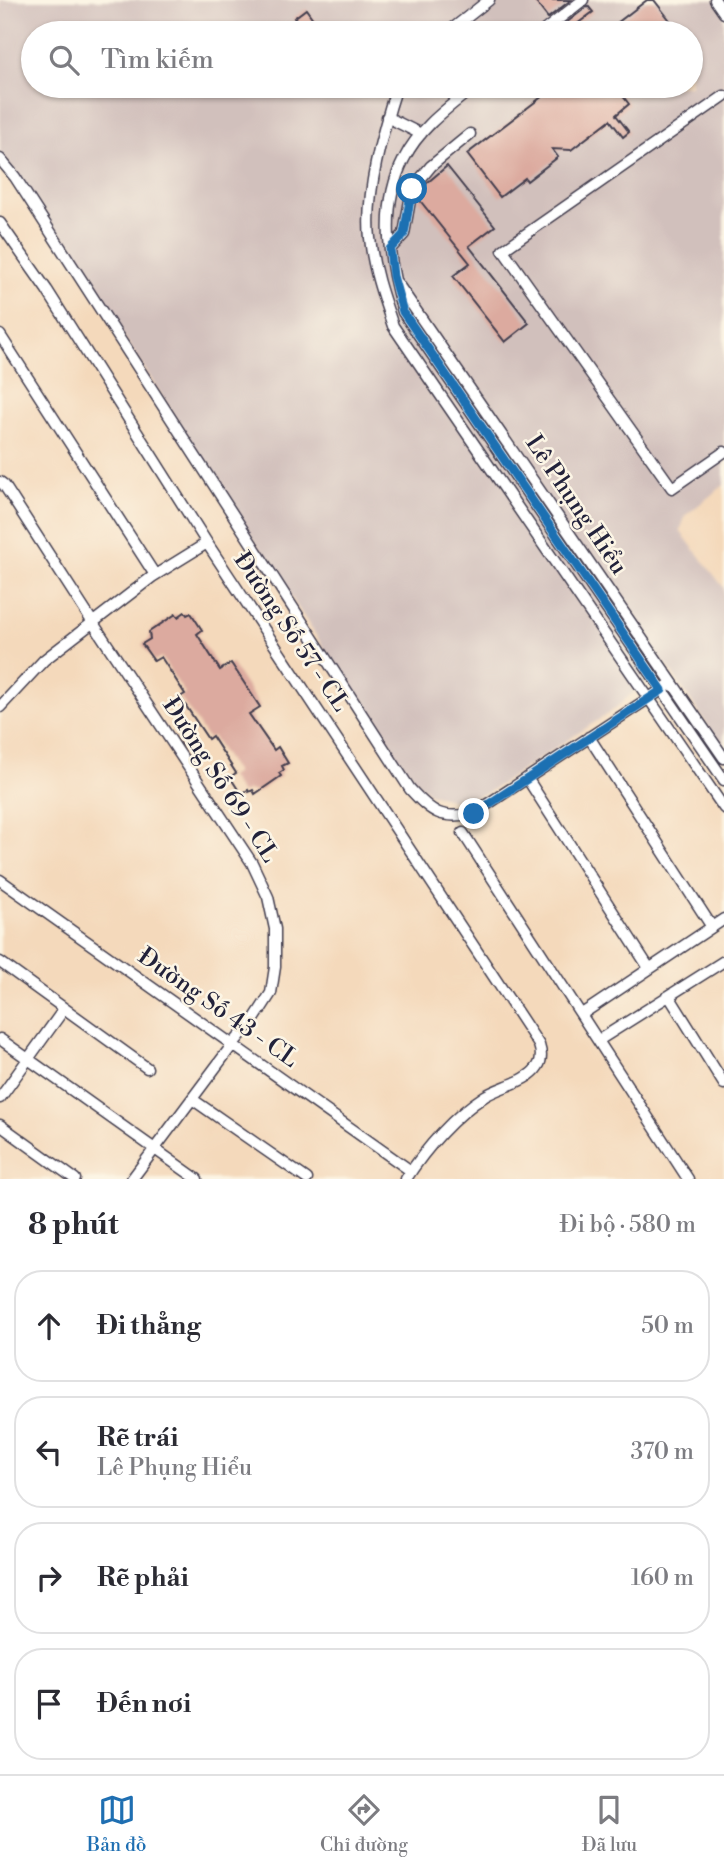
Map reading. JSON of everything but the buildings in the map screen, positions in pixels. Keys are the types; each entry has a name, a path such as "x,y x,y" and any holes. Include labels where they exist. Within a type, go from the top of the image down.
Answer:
{"street":[{"path":"462,21 489,0"},
{"path":"556,21 583,0"},
{"path":"715,0 724,13"},
{"path":"724,96 503,250 672,488 724,452"},
{"name":"Lê Phụng Hiểu","path":"393,98 372,195 370,222 377,282 393,326 654,694 724,798"},
{"name":"Lê Phụng Hiểu","path":"460,98 421,134 403,160 392,195 388,234 393,276 403,312 592,576 672,682 724,758"},
{"path":"387,117 421,134"},
{"path":"390,249 404,234 412,189 430,166 470,134"},
{"path":"0,159 22,188 410,789 425,806 439,815 458,817 474,814 672,682"},
{"name":"Đường Số 57 - CL","path":"0,223 47,290 207,543 539,1045 539,1065 527,1075 486,1095 451,1123 408,1175"},
{"path":"0,335 155,575"},
{"name":"Đường Số 69 - CL","path":"1,482 253,863 268,897 275,929 275,967 271,993 255,1018 132,1179"},
{"path":"0,707 44,660 155,575 207,543"},
{"path":"575,586 592,576"},
{"name":"Lê Phụng Hiểu","path":"592,576 654,694 724,808"},
{"name":"Lê Phụng Hiểu","path":"654,694 724,780"},
{"path":"589,737 712,927"},
{"path":"527,778 649,968"},
{"path":"463,833 688,1179"},
{"name":"Đường Số 43 - CL","path":"0,880 233,1044 408,1175"},
{"path":"582,1014 724,919"},
{"path":"599,1040 724,961"},
{"path":"0,962 147,1068"},
{"path":"669,996 724,1084"},
{"path":"0,1098 64,1009"},
{"path":"0,1040 197,1179"},
{"path":"192,1100 307,1179"},
{"path":"0,1125 75,1179"}],"shaded area":[{"path":"0,0 724,0 724,485 686,515 680,531 724,588 724,749 666,664 612,711 487,793 457,801 429,793 410,777 311,628 35,198 0,157"}],"route":[{"path":"412,189 404,234 390,249 393,276 403,312 588,578 662,690 474,814"}]}
